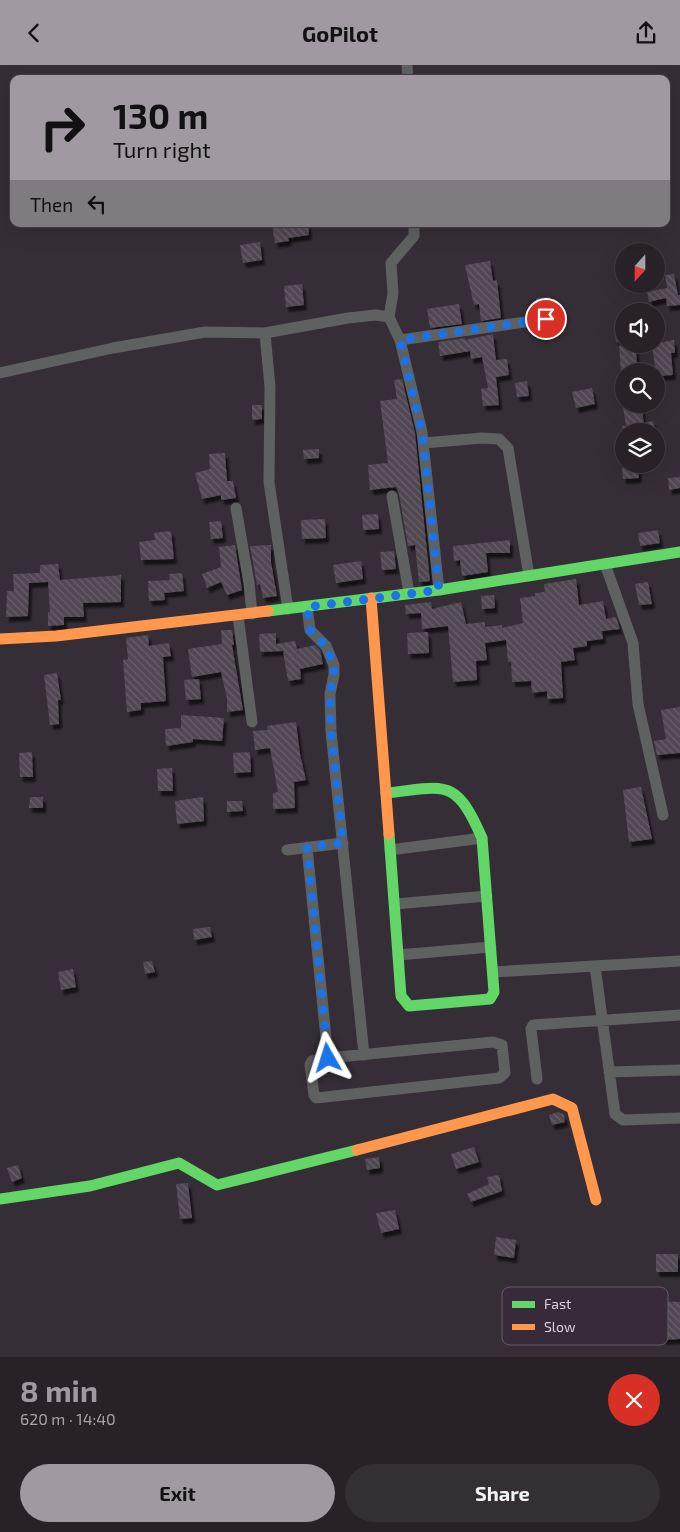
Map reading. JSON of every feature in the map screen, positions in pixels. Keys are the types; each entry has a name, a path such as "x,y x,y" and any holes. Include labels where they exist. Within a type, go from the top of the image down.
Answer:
{"street":[{"path":"414,227 414,236 391,263 393,293 389,317 400,340 424,443 439,590"},
{"path":"0,373 113,348 205,333 265,333 348,318 376,315 389,317"},
{"path":"400,340 546,319"},
{"path":"265,333 270,387 269,482 288,609"},
{"path":"424,443 482,438 500,439 508,448 529,576"},
{"path":"392,496 410,593"},
{"path":"236,508 249,583 252,614"},
{"path":"0,639 56,636 371,599 605,565 680,552"},
{"path":"605,565 633,643 638,704 663,815"},
{"path":"371,599 401,996 409,1006 486,1001 490,999 494,992 491,947 482,838 473,816 456,794 445,788 386,793"},
{"path":"307,607 310,630 326,646 334,665 330,694 331,721 364,1055"},
{"path":"238,616 252,722"},
{"path":"390,850 482,838"},
{"path":"287,850 343,843"},
{"path":"307,847 328,1058"},
{"path":"395,905 487,895"},
{"path":"398,955 491,947"},
{"path":"492,971 680,961"},
{"path":"595,966 615,1114 618,1118 680,1118"},
{"path":"538,1079 531,1029 533,1025 680,1015"},
{"path":"498,1042 502,1045 505,1073 499,1078 316,1098 310,1065 312,1061 364,1055 498,1042"},
{"path":"609,1072 680,1070"},
{"path":"0,1199 90,1187 179,1163 216,1185 430,1132 553,1099 572,1108 596,1200"}],"building":[{"path":"272,227 308,227 309,235 288,238 289,241 275,243"},
{"path":"260,242 262,260 243,263 240,245"},
{"path":"490,261 493,281 497,280 501,318 481,321 479,304 474,305 465,265"},
{"path":"674,274 678,295 680,295 680,305 667,306 666,298 649,302 647,293 665,293 665,288 667,288 665,275"},
{"path":"302,284 304,305 286,307 284,286"},
{"path":"550,297 552,311 537,312 536,298"},
{"path":"459,304 462,324 430,328 427,309"},
{"path":"493,334 496,360 507,359 509,375 496,377 499,405 483,406 481,389 488,388 482,357 471,359 470,351 440,356 438,342 465,338 465,340"},
{"path":"674,340 675,353 671,353 673,375 665,375 665,363 654,363 653,353 665,353 665,342"},
{"path":"620,353 636,353 637,363 620,363"},
{"path":"402,379 415,433 430,581 419,582 415,545 408,546 399,494 396,487 370,490 368,465 388,463 380,401 397,399 394,380"},
{"path":"527,381 529,396 517,397 515,383"},
{"path":"592,388 595,404 576,408 572,392"},
{"path":"252,405 262,405 262,419 252,420"},
{"path":"624,413 642,413 644,423 626,423"},
{"path":"319,449 319,458 304,459 303,450"},
{"path":"225,453 227,481 233,481 236,498 221,500 221,495 202,499 195,473 210,469 209,454"},
{"path":"622,473 639,473 639,478 623,479"},
{"path":"680,477 680,488 669,490 668,478"},
{"path":"378,514 379,529 363,530 362,515"},
{"path":"325,519 326,538 302,539 301,520"},
{"path":"221,521 223,538 211,539 209,522"},
{"path":"658,530 660,543 640,546 638,533"},
{"path":"171,531 174,559 141,560 139,542 155,540 154,533"},
{"path":"510,540 510,553 486,553 488,572 462,576 460,560 454,561 453,546"},
{"path":"235,545 242,590 227,595 221,582 207,588 202,574 221,567 219,547"},
{"path":"271,545 271,562 277,596 263,598 260,584 257,585 250,546"},
{"path":"394,551 396,569 382,570 380,552"},
{"path":"361,561 363,579 336,583 333,565"},
{"path":"58,564 60,580 121,575 121,602 83,603 84,617 64,617 64,625 48,626 48,612 50,612 48,582 29,583 28,616 6,617 7,591 14,591 13,574 40,573 40,565"},
{"path":"182,573 184,591 164,593 165,600 149,601 148,581 170,580 169,574"},
{"path":"576,579 579,605 603,601 606,619 616,617 620,629 602,631 603,639 587,641 587,646 573,648 575,660 561,662 563,698 547,699 547,691 532,693 531,681 512,682 511,662 508,662 506,640 485,643 487,660 476,661 477,680 453,682 448,626 422,629 421,613 406,614 405,605 431,602 432,609 461,602 466,624 485,622 485,627 502,625 502,628 523,623 520,598 535,596 535,593 545,592 544,584"},
{"path":"648,582 652,604 639,605 635,584"},
{"path":"494,595 495,608 482,609 481,596"},
{"path":"221,630 232,630 234,645 232,645 243,710 227,712 227,699 221,672 192,677 188,649 222,644"},
{"path":"428,632 429,653 408,654 407,633"},
{"path":"276,633 276,644 295,641 297,649 315,645 320,650 323,664 300,669 301,679 288,681 283,651 260,652 259,634"},
{"path":"148,635 149,646 169,643 171,656 163,657 166,701 141,703 141,710 127,712 123,660 128,659 126,638"},
{"path":"57,673 61,700 58,700 59,724 50,725 44,675"},
{"path":"199,679 201,699 186,700 184,680"},
{"path":"680,707 680,753 657,755 654,741 666,739 661,710"},
{"path":"181,715 224,718 222,741 193,739 193,742 166,746 165,729 181,728"},
{"path":"296,722 306,780 294,782 295,808 273,809 273,793 278,792 270,748 255,750 253,731 268,730 267,726"},
{"path":"32,752 33,777 20,777 19,753"},
{"path":"250,752 251,772 234,773 233,753"},
{"path":"172,768 173,791 158,791 157,769"},
{"path":"641,787 652,839 629,842 623,790"},
{"path":"30,797 43,797 43,808 29,808"},
{"path":"203,797 204,821 177,824 175,801"},
{"path":"227,801 242,801 243,811 227,812"},
{"path":"210,927 212,937 194,940 193,929"},
{"path":"152,961 155,972 145,974 143,962"},
{"path":"73,969 76,987 61,990 58,972"},
{"path":"558,1112 564,1115 565,1122 552,1125 549,1115"},
{"path":"474,1147 479,1162 456,1169 451,1154"},
{"path":"379,1157 380,1168 367,1170 365,1159"},
{"path":"18,1165 22,1178 12,1182 7,1168"},
{"path":"499,1175 502,1191 471,1202 467,1194 489,1184 487,1177"},
{"path":"188,1183 192,1218 180,1219 176,1184"},
{"path":"395,1210 399,1229 381,1233 376,1213"},
{"path":"496,1237 516,1240 514,1258 494,1255"},
{"path":"656,1254 678,1254 678,1272 656,1272"},
{"path":"668,1302 680,1302 680,1339 668,1340"}],"traffic: fast":[{"path":"268,611 439,590 680,552"},
{"path":"386,793 435,788 446,790 455,795 464,804 473,818 482,838 494,992 490,999 409,1006 401,996 389,834"},
{"path":"0,1199 90,1186 179,1163 217,1185 357,1150"}],"traffic: slow":[{"path":"371,598 389,834"},
{"path":"0,639 56,636 268,611"},
{"path":"357,1150 553,1099 572,1108 596,1200"}],"route":[{"path":"328,1058 307,847 343,843 331,731 330,688 334,675 334,665 326,646 310,630 307,607 439,590 422,432 400,340 546,319"}]}
